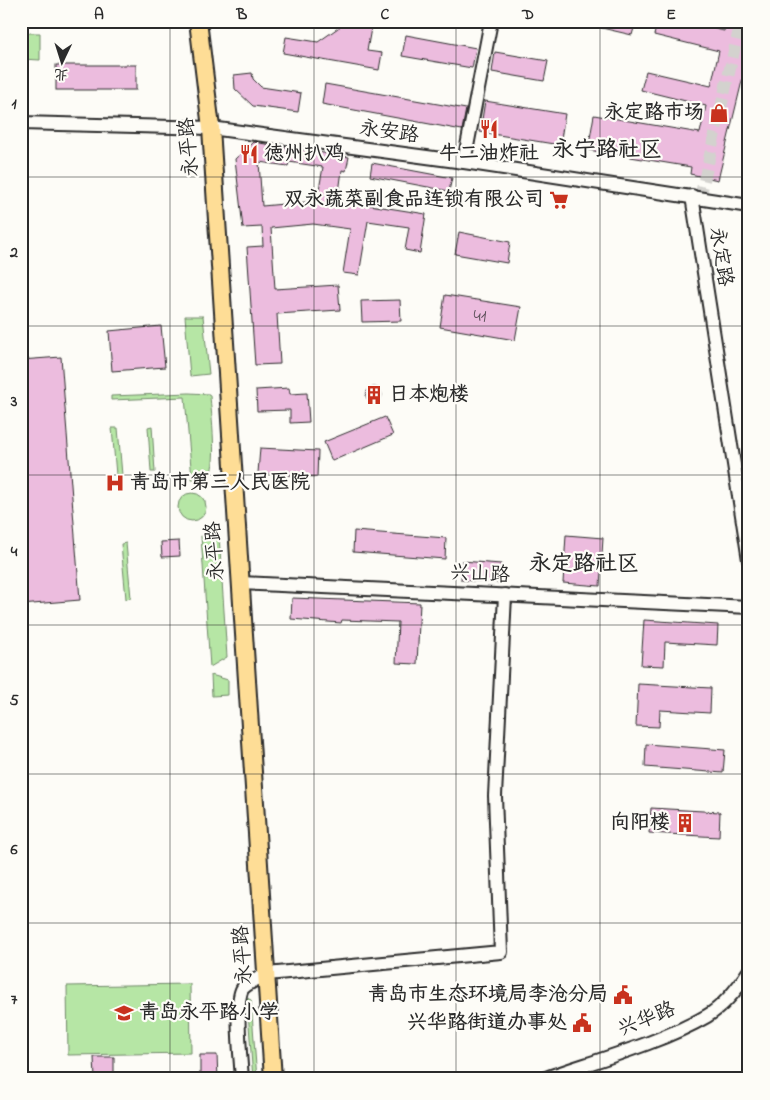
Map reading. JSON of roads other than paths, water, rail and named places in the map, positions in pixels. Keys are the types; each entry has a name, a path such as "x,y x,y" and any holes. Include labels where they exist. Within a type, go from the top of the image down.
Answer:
{"main road":[{"name":"永平路","path":"198,21 211,128 274,1079"}],"street":[{"path":"464,162 491,21"},
{"name":"永安路","path":"21,123 211,128 464,162 749,206"},
{"name":"永定路","path":"692,196 749,560"},
{"name":"兴山路","path":"240,583 749,607"},
{"path":"242,1079 239,1025 240,993 245,986 267,974 501,952 495,796 505,595"},
{"name":"兴华路","path":"543,1079 655,1039 707,1016 723,1003 749,972"}],"tunnel":[{"path":"700,198 741,21"}],"place":[{"name":"永定路市场","path":"719,113"},
{"name":"牛二油炸社","path":"489,129"},
{"name":"徳州扒鸡","path":"249,154"},
{"name":"双永蔬菜副食品连锁有限公司","path":"559,200"},
{"name":"日本炮楼","path":"374,395"},
{"name":"青岛市第三人民医院","path":"115,483"},
{"name":"向阳楼","path":"685,823"},
{"name":"青岛市生态环境局李沧分局","path":"623,995"},
{"name":"青岛永平路小学","path":"124,1013"},
{"name":"兴华路街道办事处","path":"582,1023"}],"district":[{"name":"永宁路社区","path":"607,151"},
{"name":"永定路社区","path":"584,565"}]}
